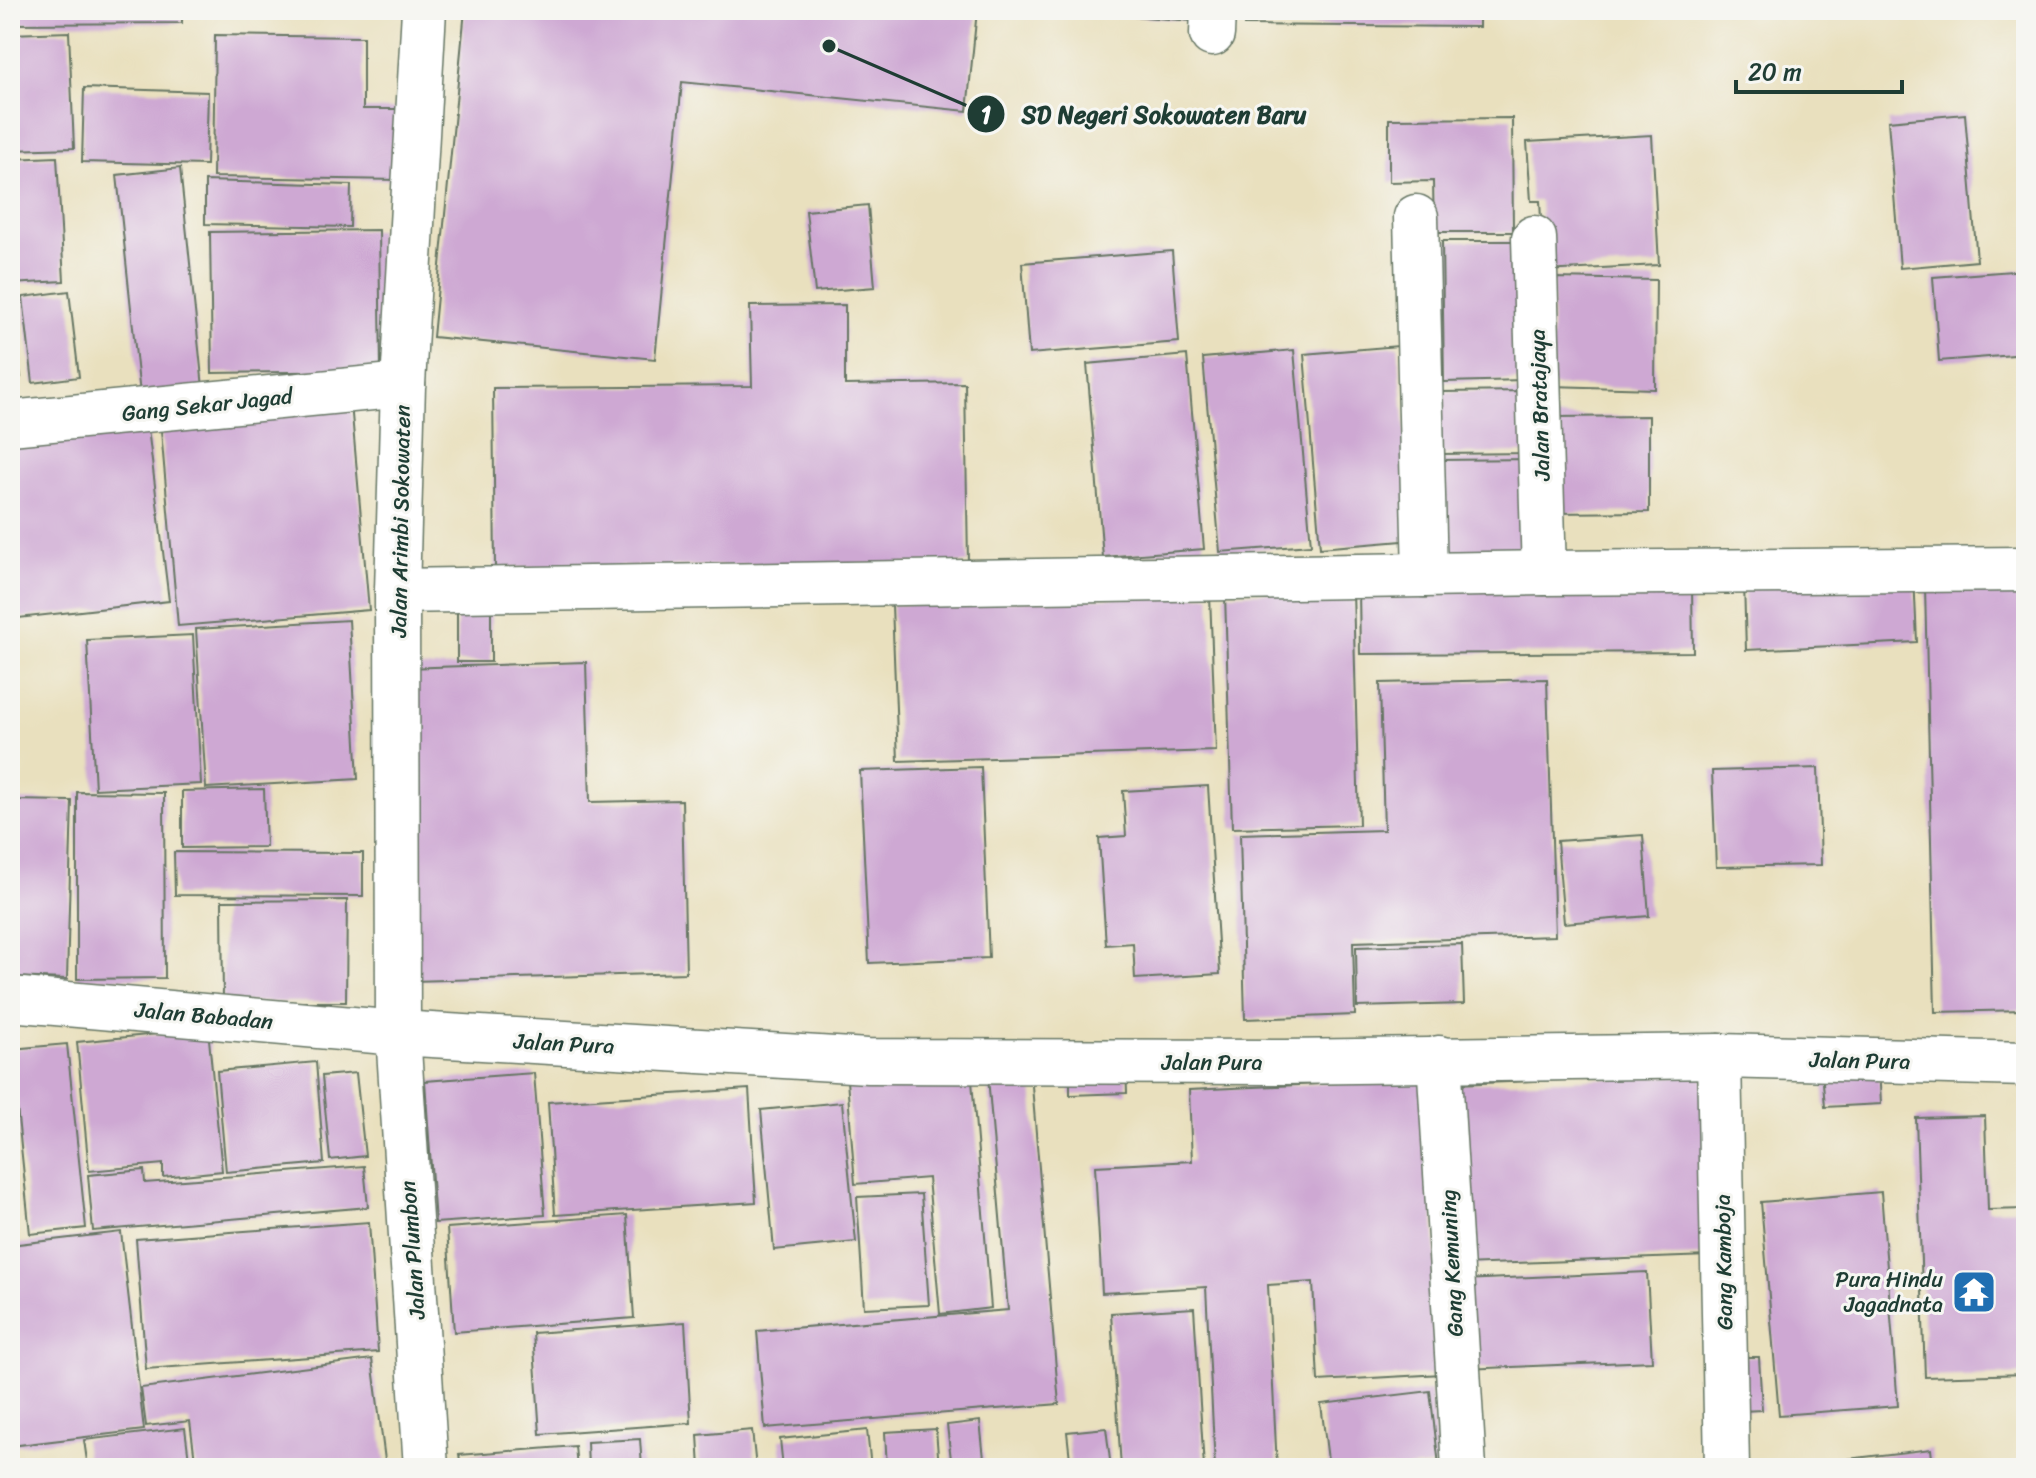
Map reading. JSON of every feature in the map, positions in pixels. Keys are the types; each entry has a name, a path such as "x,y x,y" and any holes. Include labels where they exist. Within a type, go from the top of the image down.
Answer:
{"street":[{"name":"Jalan Arimbi Sokowaten","path":"398,1033 397,591 403,385 424,10"},
{"path":"1416,217 1425,575"},
{"name":"Jalan Bratajaya","path":"1534,238 1544,573"},
{"name":"Gang Sekar Jagad","path":"10,423 403,385"},
{"path":"397,591 1544,573 2026,569"},
{"name":"Jalan Babadan","path":"10,999 398,1033"},
{"name":"Jalan Pura","path":"398,1033 868,1061 1285,1062 1719,1056 2026,1064"},
{"name":"Jalan Plumbon","path":"398,1033 426,1468"},
{"name":"Gang Kamboja","path":"1719,1056 1727,1468"},
{"name":"Gang Kemuning","path":"1439,1058 1464,1468"},
{"path":"1719,1468 1727,1468"}],"building":[{"path":"10,10 182,10 182,23 10,24"},
{"path":"465,10 977,10 967,111 682,82 655,359 433,337"},
{"path":"1086,10 1204,10 1203,22"},
{"path":"1244,10 1479,10 1479,27 1244,25"},
{"path":"69,32 74,148 10,150 10,34"},
{"path":"215,35 363,37 363,109 402,109 401,180 213,177"},
{"path":"84,88 208,92 206,165 82,162"},
{"path":"1965,114 1977,261 1900,268 1888,121"},
{"path":"1512,118 1513,232 1434,232 1433,181 1389,182 1389,119"},
{"path":"1652,135 1659,265 1544,271 1540,201 1531,201 1527,142"},
{"path":"57,157 64,281 10,284 10,159"},
{"path":"180,168 204,397 141,404 117,175"},
{"path":"205,181 351,185 350,227 205,224"},
{"path":"868,205 875,287 815,292 806,211"},
{"path":"379,230 381,371 212,373 210,232"},
{"path":"1442,241 1522,241 1524,380 1444,382"},
{"path":"1172,251 1179,342 1029,354 1022,263"},
{"path":"2026,270 2026,354 1939,361 1933,277"},
{"path":"1553,278 1656,280 1655,389 1551,386"},
{"path":"69,291 79,377 33,383 23,297"},
{"path":"845,305 845,385 965,383 968,563 495,568 493,388 752,386 750,306"},
{"path":"10,307 21,377 10,378"},
{"path":"1398,346 1414,540 1320,548 1304,354"},
{"path":"1294,350 1311,545 1220,552 1203,358"},
{"path":"1187,355 1204,549 1103,557 1087,364"},
{"path":"1530,391 1530,453 1440,454 1439,392"},
{"path":"351,403 369,610 178,626 160,419"},
{"path":"1649,416 1649,512 1554,513 1554,417"},
{"path":"147,420 169,601 10,619 10,435"},
{"path":"1535,459 1537,552 1438,553 1437,460"},
{"path":"1914,575 1917,642 1746,650 1744,583"},
{"path":"2026,585 2026,1010 1935,1012 1925,587"},
{"path":"1692,587 1693,652 1360,654 1359,589"},
{"path":"1353,590 1359,825 1232,828 1225,594"},
{"path":"1210,595 1216,751 898,761 892,605"},
{"path":"491,599 491,662 457,662 457,600"},
{"path":"349,620 358,779 206,788 196,629"},
{"path":"193,635 201,784 95,789 87,640"},
{"path":"586,662 590,802 682,800 686,973 412,981 404,668"},
{"path":"1547,679 1555,936 1353,942 1355,1015 1245,1019 1240,834 1384,830 1380,683"},
{"path":"981,767 989,958 869,963 860,771"},
{"path":"1818,768 1821,865 1716,867 1712,771"},
{"path":"1208,786 1220,974 1135,979 1133,943 1106,945 1099,838 1126,836 1123,791"},
{"path":"264,789 266,847 182,848 182,791"},
{"path":"77,792 164,793 165,978 77,979"},
{"path":"10,800 72,801 67,979 10,977"},
{"path":"1643,835 1649,916 1564,923 1557,841"},
{"path":"174,852 363,853 363,896 175,895"},
{"path":"347,900 346,1002 223,1002 222,901"},
{"path":"1462,944 1464,1004 1357,1007 1356,947"},
{"path":"208,1029 222,1171 163,1177 163,1164 89,1171 77,1042"},
{"path":"67,1044 86,1228 30,1234 11,1049"},
{"path":"316,1062 324,1163 226,1172 217,1071"},
{"path":"1126,1065 1127,1093 1070,1095 1070,1066"},
{"path":"1879,1068 1881,1104 1825,1107 1822,1071"},
{"path":"971,1069 991,1308 940,1314 928,1178 855,1184 847,1080"},
{"path":"356,1073 365,1156 330,1160 322,1076"},
{"path":"534,1073 545,1215 435,1223 425,1081"},
{"path":"1031,1074 1059,1404 765,1428 757,1331 1008,1310 988,1077"},
{"path":"1703,1075 1709,1256 1462,1265 1456,1084"},
{"path":"1427,1079 1442,1374 1318,1381 1313,1282 1268,1285 1277,1468 1215,1468 1206,1287 1102,1293 1095,1166 1192,1161 1189,1090"},
{"path":"749,1089 756,1202 555,1215 548,1102"},
{"path":"842,1102 856,1242 774,1250 761,1110"},
{"name":"Pura Hindu Jagadnata","path":"1985,1116 1988,1210 2026,1209 2026,1374 1925,1377 1916,1118"},
{"path":"364,1166 368,1207 93,1231 88,1175 144,1170 145,1183"},
{"path":"12,1190 16,1232 10,1232"},
{"path":"1881,1192 1898,1406 1779,1415 1761,1202"},
{"path":"921,1194 929,1305 864,1308 857,1197"},
{"path":"627,1215 634,1318 454,1332 447,1228"},
{"path":"369,1222 378,1352 146,1369 136,1239"},
{"path":"121,1232 144,1430 10,1446 10,1245"},
{"path":"1647,1272 1652,1361 1465,1369 1462,1280"},
{"path":"1194,1308 1204,1468 1121,1468 1111,1313"},
{"path":"685,1322 691,1423 540,1434 533,1333"},
{"path":"1739,1357 1759,1357 1762,1410 1741,1411"},
{"path":"372,1359 386,1468 196,1468 190,1421 146,1426 141,1388"},
{"path":"1430,1391 1439,1465 1329,1468 1321,1404"},
{"path":"980,1421 985,1468 952,1468 947,1425"},
{"path":"185,1428 190,1468 88,1468 84,1440"},
{"path":"1106,1428 1111,1468 1071,1468 1067,1432"},
{"path":"936,1429 939,1468 887,1468 885,1432"},
{"path":"752,1430 756,1468 700,1468 698,1435"},
{"path":"867,1430 871,1468 783,1468 780,1439"},
{"path":"640,1439 642,1468 588,1468 587,1442"},
{"path":"575,1446 577,1468 461,1468 459,1455"},
{"path":"1931,1449 1933,1468 1789,1468 1789,1466"}],"place":[{"name":"SD Negeri Sokowaten Baru","path":"829,46"},
{"name":"Pura Hindu Jagadnata","path":"1974,1292"}]}
